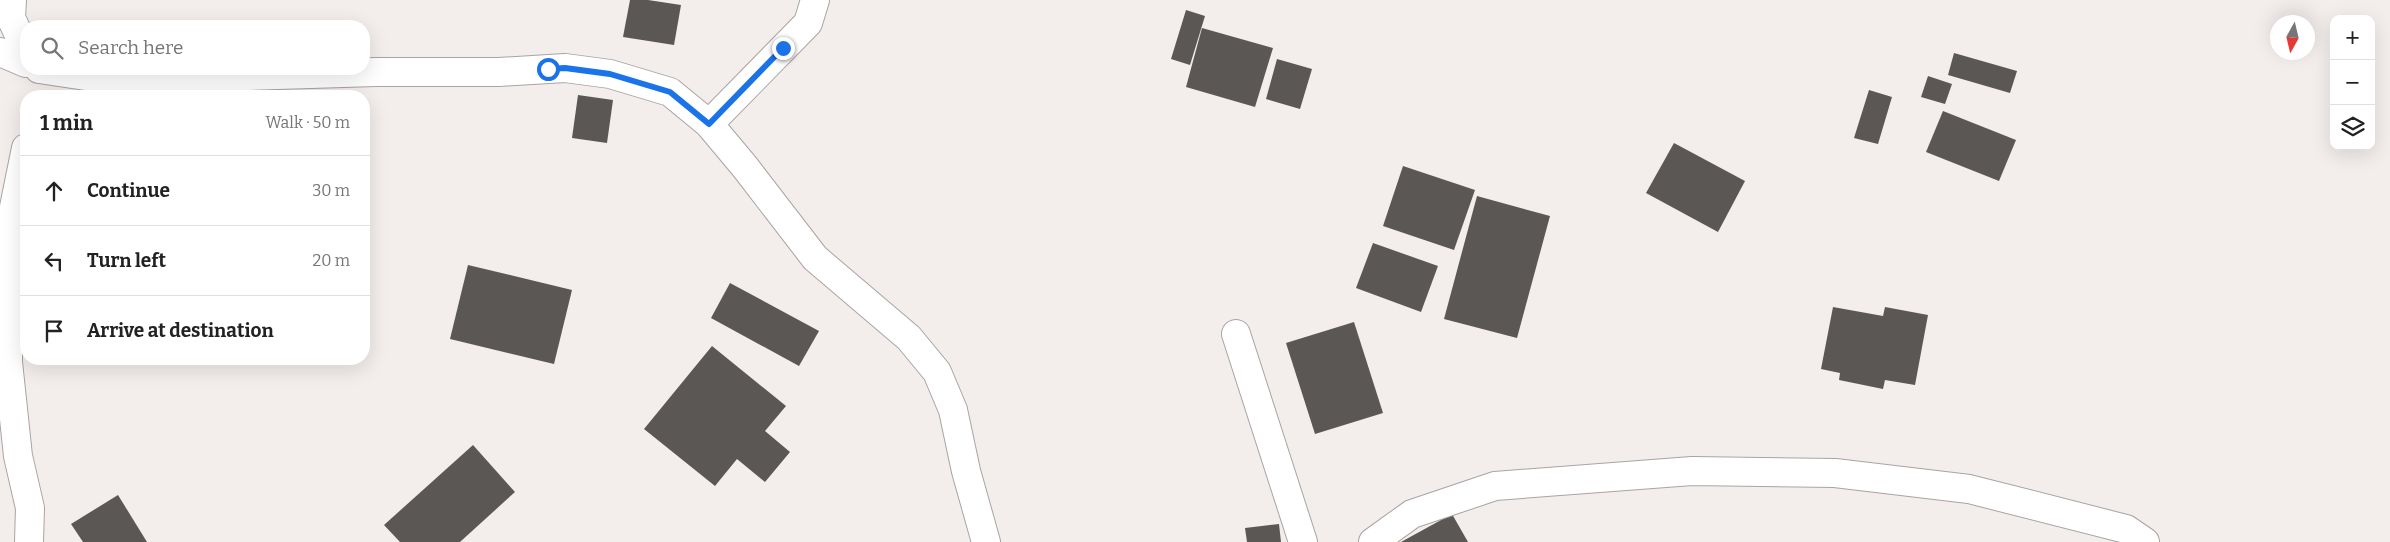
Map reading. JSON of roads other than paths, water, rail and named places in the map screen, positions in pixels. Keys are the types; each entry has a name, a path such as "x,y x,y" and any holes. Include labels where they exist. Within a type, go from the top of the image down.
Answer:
{"street":[{"path":"12,0 11,18 20,35"},
{"path":"709,124 808,23 815,0"},
{"path":"0,52 20,59"},
{"path":"370,72 499,72 565,68 610,74 670,92 709,124 745,167 814,258 909,338 937,372 953,410 966,470 986,542"},
{"path":"88,75 112,80 277,75"},
{"path":"81,90 112,80"},
{"path":"20,178 12,217 8,279 8,362 18,456 30,508 29,542"},
{"path":"1236,334 1303,542"},
{"path":"1373,542 1412,514 1495,486 1692,471 1835,473 1969,489 2126,529 2145,542"}]}
